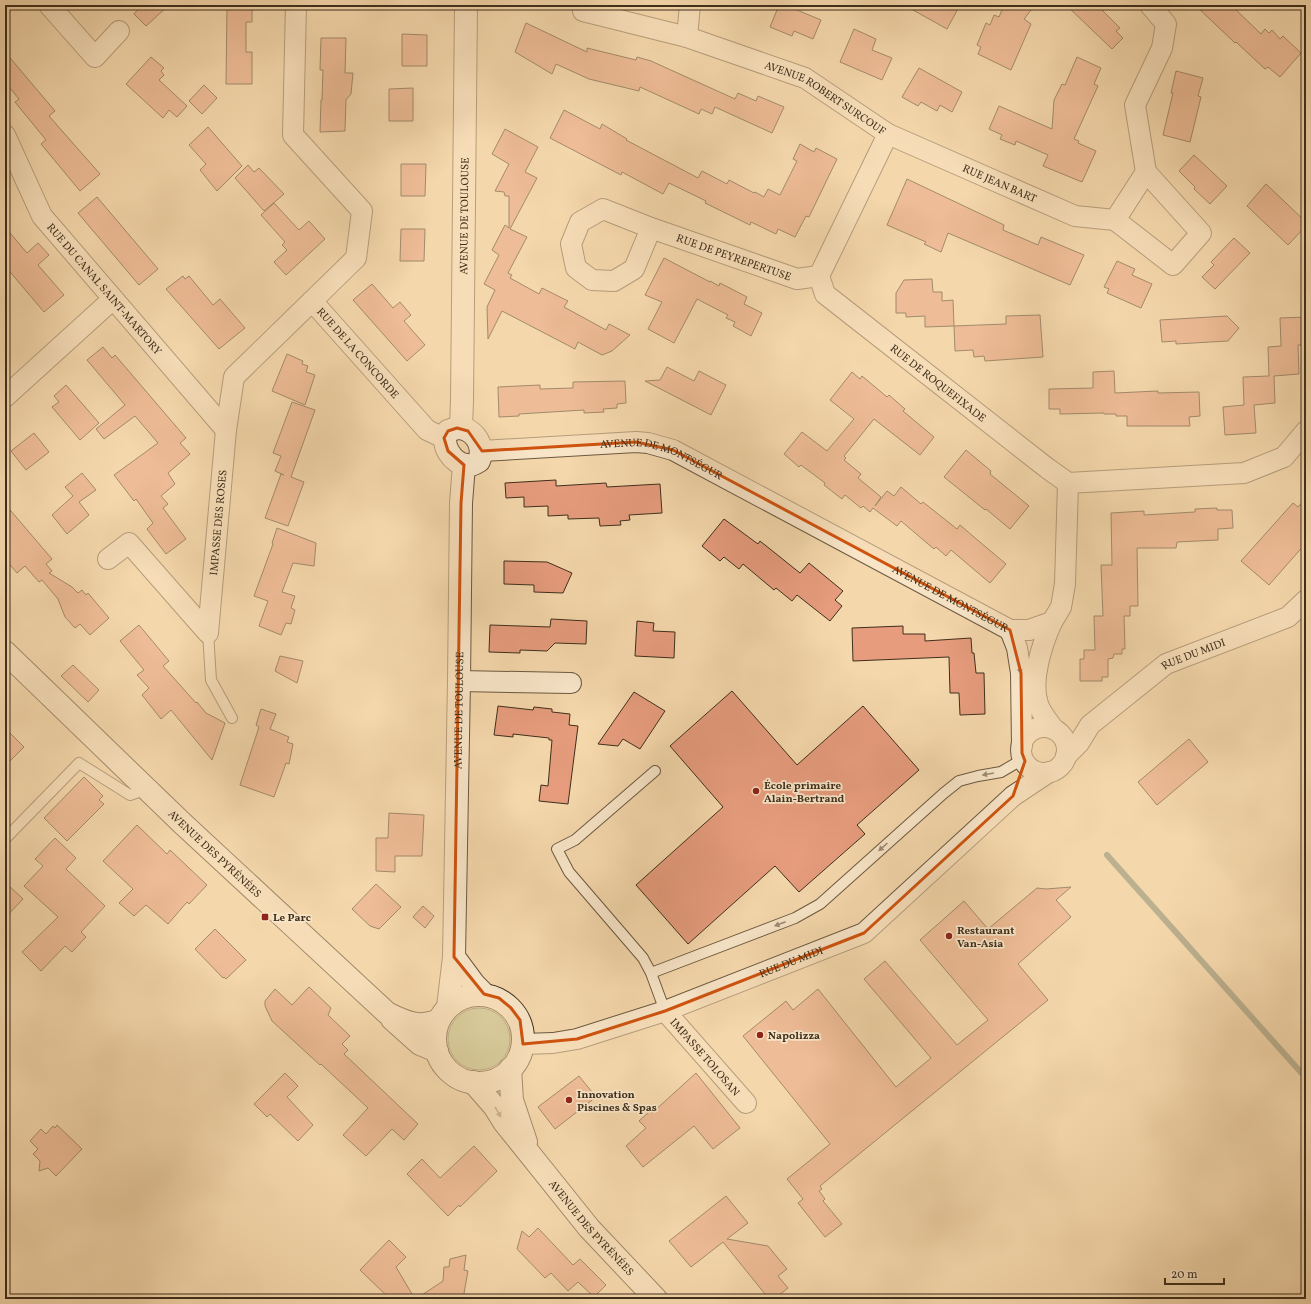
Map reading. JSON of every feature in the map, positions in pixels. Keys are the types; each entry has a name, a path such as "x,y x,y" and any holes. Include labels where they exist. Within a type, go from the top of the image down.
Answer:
{"main road":[{"name":"AVENUE DE TOULOUSE","path":"452,433 462,400 466,5"},
{"path":"468,431 478,440 482,451 479,461 468,466 459,463 448,451 445,445 452,433 468,431"},
{"name":"AVENUE DE TOULOUSE","path":"444,1013 454,957 460,681 461,503 464,465"},
{"name":"AVENUE DES PYRÉNÉES","path":"5,652 147,789 387,1014 403,1021 417,1024 430,1024 444,1013"},
{"path":"454,957 474,984 484,994"},
{"path":"484,994 499,998 511,1008 520,1020 523,1044 522,1053 514,1066 501,1077 488,1082 465,1081 452,1073 444,1065 437,1051 436,1029 444,1013 465,996 484,994"},
{"path":"387,1014 420,1044 437,1051"},
{"path":"510,1069 512,1100 529,1153"},
{"name":"AVENUE DES PYRÉNÉES","path":"473,1082 494,1106 504,1122 589,1228 656,1299"}],"street":[{"path":"49,5 95,57 119,31"},
{"name":"RUE DE LA CONCORDE","path":"296,5 293,135 362,211 356,258 312,301 427,430 452,433"},
{"path":"687,37 690,5"},
{"path":"1146,172 1115,220 1173,265 1201,233 1146,172 1135,105 1162,48 1166,24 1150,5"},
{"name":"AVENUE ROBERT SURCOUF","path":"583,11 687,37 805,78 888,134 819,276"},
{"name":"RUE JEAN BART","path":"888,134 1075,216 1115,220"},
{"name":"RUE DU CANAL SAINT-MARTORY","path":"5,135 42,216 226,430"},
{"name":"RUE DE PEYREPERTUSE","path":"651,228 798,279 819,276"},
{"name":"RUE DE ROQUEFIXADE","path":"819,276 825,294 1068,483"},
{"path":"5,397 113,299"},
{"name":"IMPASSE DES ROSES","path":"208,633 226,430 234,378 312,301"},
{"path":"1066,756 1066,744 1061,734 1055,730 1038,705 1035,686 1046,635 1061,607 1065,584 1068,483 1244,473 1284,457 1306,431"},
{"name":"AVENUE DE MONTSÉGUR","path":"482,451 636,442 673,450 1010,630 1029,630 1052,622"},
{"path":"108,559 129,543 208,633"},
{"name":"RUE DU MIDI","path":"523,1044 553,1044 577,1039 665,1011 864,933 1013,796 1049,772 1058,768 1065,760 1066,756 1079,743 1090,726 1166,664 1288,617 1306,600"},
{"path":"1010,630 1017,648 1021,673 1023,756 1028,766 1038,772 1049,772"},
{"path":"460,681 572,683"},
{"name":"RUE DU MIDI","path":"1013,796 1023,756 1023,740 1031,731 1042,727 1055,730 1070,727 1090,726"},
{"name":"IMPASSE TOLOSAN","path":"665,1011 746,1103"}],"lane":[{"path":"208,633 211,680 232,718"},
{"path":"651,973 795,918 820,904 959,781 1001,772 1023,756"},
{"path":"5,839 79,763 130,795 147,789"},
{"path":"655,771 575,840 557,849 568,872 643,958 651,973 665,1011"}],"highlighted area":[{"path":"457,428 468,431 482,451 636,442 673,450 1010,630 1021,673 1022,753 1025,761 1013,796 864,933 665,1011 577,1039 523,1044 520,1020 511,1008 499,998 484,994 454,957 461,503 464,465 448,451 444,438 448,431"}],"green space":[{"path":"473,1008 485,1008 501,1017 508,1027 510,1039 508,1051 501,1061 485,1070 473,1070 462,1065 453,1056 448,1045 448,1033 453,1022 462,1013"}],"building":[{"path":"142,5 169,5 146,26 134,14"},
{"path":"227,5 252,5 252,22 246,22 246,52 252,52 252,84 226,84"},
{"path":"779,5 785,5 821,20 813,39 794,31 792,36 770,27"},
{"path":"904,5 960,5 947,29"},
{"path":"1004,5 1035,5 1024,19 1031,24 1011,70 978,54 981,47 977,45 986,23 990,25 994,15 999,17"},
{"path":"1066,5 1097,5 1120,28 1116,31 1123,38 1112,49"},
{"path":"1195,5 1231,5 1261,34 1265,29 1269,33 1272,30 1280,39 1283,36 1301,53 1280,77 1268,67 1265,69"},
{"path":"526,23 587,52 587,48 636,60 637,57 651,61 735,99 738,93 756,101 758,96 784,107 772,133 715,107 712,114 701,109 699,114 640,87 639,91 589,79 556,64 552,74 515,52"},
{"path":"854,29 876,39 872,50 892,58 882,80 840,62"},
{"path":"402,34 427,35 427,66 402,66"},
{"path":"321,38 346,38 345,73 353,73 351,94 346,100 345,131 320,132 323,70 320,70"},
{"path":"5,52 55,111 49,116 100,174 80,191 41,144 46,140 15,102 19,99 5,82"},
{"path":"151,57 164,68 161,71 164,75 159,80 187,106 177,117 169,110 163,118 126,84"},
{"path":"1077,57 1101,68 1094,84 1098,86 1074,139 1079,141 1078,143 1096,151 1082,182 1043,166 1048,155 1016,141 1015,145 1000,139 1002,135 989,129 999,106 1052,129 1054,100 1062,84 1065,85"},
{"path":"919,68 962,92 952,112 940,105 937,111 921,102 918,106 902,97"},
{"path":"1176,71 1203,78 1198,96 1201,97 1190,142 1163,135 1173,93 1171,93"},
{"path":"204,85 217,98 202,114 189,101"},
{"path":"413,88 413,121 389,121 389,89"},
{"path":"564,110 600,129 602,124 627,139 626,140 698,178 702,171 727,184 729,180 764,197 768,189 780,195 797,161 793,159 800,144 814,152 816,148 837,159 809,217 806,216 795,237 778,229 776,234 751,222 750,225 669,183 663,194 622,172 621,175 550,138"},
{"path":"208,127 242,166 217,191 200,170 206,164 189,145"},
{"path":"505,129 538,147 525,172 537,178 510,229 527,237 508,273 512,275 510,278 539,294 542,288 568,301 564,307 606,330 609,324 630,335 612,351 602,355 578,342 575,349 502,311 488,339 487,307 495,290 484,284 499,255 492,250 505,225 509,228 509,196 505,196 504,192 495,191 509,164 492,154"},
{"path":"1194,155 1227,186 1210,204 1194,189 1195,187 1179,171"},
{"path":"401,164 426,164 425,196 401,196"},
{"path":"248,165 254,172 259,168 284,194 264,211 235,178"},
{"path":"907,179 1004,225 1003,230 1038,245 1041,237 1084,255 1070,285 948,233 941,252 924,244 926,242 887,225"},
{"path":"1266,184 1306,222 1306,226 1288,245 1247,206"},
{"path":"97,197 158,269 139,285 78,213"},
{"path":"274,203 299,230 309,221 325,239 286,275 274,262 287,250 282,245 285,242 261,215"},
{"path":"5,227 27,253 38,243 49,255 38,265 64,295 44,312 5,266"},
{"path":"401,229 425,229 424,261 400,261"},
{"path":"1234,238 1250,253 1215,289 1202,277 1214,265 1211,262"},
{"path":"664,258 710,282 719,286 720,283 747,297 744,304 762,313 751,336 733,326 735,322 726,318 728,315 697,299 674,343 648,329 662,302 645,295"},
{"path":"1117,261 1135,269 1132,275 1152,284 1141,308 1107,293 1109,289 1104,287"},
{"path":"183,276 185,279 189,276 213,305 220,299 245,328 219,349 166,289"},
{"path":"932,279 933,292 942,292 942,301 953,300 954,326 925,327 925,316 906,317 906,313 896,313 896,293 904,280"},
{"path":"372,284 393,308 400,302 411,315 404,321 425,345 407,361 353,300"},
{"path":"1040,315 1043,357 985,361 984,356 974,357 973,350 955,351 954,326 1006,324 1006,316"},
{"path":"1227,316 1239,328 1228,341 1176,344 1176,341 1162,342 1160,320"},
{"path":"1306,317 1306,345 1298,345 1299,374 1274,376 1275,403 1254,405 1256,433 1225,435 1223,407 1244,405 1243,377 1269,376 1268,347 1281,346 1280,318"},
{"path":"103,347 112,358 115,355 186,438 180,443 190,454 168,473 175,484 161,496 168,504 163,508 186,539 166,554 147,529 153,523 136,499 134,501 114,475 158,443 135,416 104,439 96,429 125,405 87,360"},
{"path":"287,354 303,361 302,364 308,366 306,372 315,375 305,405 272,391"},
{"path":"667,367 694,381 699,371 726,385 711,415 645,381 660,380"},
{"path":"1114,371 1115,393 1158,391 1158,393 1199,392 1200,416 1189,417 1190,426 1127,426 1127,416 1116,416 1116,414 1104,413 1060,414 1060,409 1049,409 1049,389 1093,388 1093,372"},
{"path":"852,372 860,379 862,376 887,397 889,395 905,409 903,411 934,437 920,455 874,419 844,456 846,458 844,460 861,474 858,478 881,497 875,506 887,491 894,496 901,487 921,504 923,502 957,529 960,525 1006,564 990,583 951,550 946,556 936,547 934,549 901,521 897,526 873,508 870,512 863,506 861,508 845,495 842,499 824,485 825,483 801,465 799,467 784,454 802,432 827,451 854,419 830,400"},
{"path":"625,381 626,403 617,404 617,408 603,409 604,412 584,413 584,410 519,414 519,416 499,417 498,387 540,385 540,389 573,388 573,382"},
{"path":"66,385 99,423 80,440 52,407 59,402 54,396"},
{"path":"292,402 315,410 291,477 304,482 288,526 265,518 281,474 284,475 275,471 281,456 273,453"},
{"path":"34,433 49,452 26,470 11,451"},
{"path":"966,450 991,471 990,474 1029,506 1010,529 944,477"},
{"path":"82,473 96,490 79,502 89,515 67,534 52,515 73,496 65,487"},
{"path":"556,480 556,486 606,483 607,487 660,484 662,513 629,515 630,520 620,521 621,525 600,526 599,518 568,519 568,515 548,516 548,506 524,507 524,497 506,498 505,483"},
{"path":"1306,498 1306,543 1269,585 1241,561 1293,503 1298,507"},
{"path":"5,504 52,559 46,564 52,571 49,573 72,587 78,593 82,590 86,595 88,593 109,618 90,635 80,624 75,628 65,617 58,599 42,580 39,582 25,566 17,573 5,559"},
{"path":"1217,508 1217,510 1232,510 1233,528 1218,529 1218,540 1177,542 1176,548 1137,548 1138,606 1130,606 1130,616 1124,616 1125,649 1122,649 1122,654 1114,654 1113,658 1108,659 1108,677 1102,677 1102,681 1080,681 1080,659 1084,659 1084,650 1095,650 1094,616 1103,616 1101,565 1112,565 1111,513 1144,511 1144,515 1195,512 1195,509"},
{"path":"724,519 758,544 760,541 800,573 809,563 843,591 835,600 842,606 830,621 797,595 792,601 776,588 774,590 743,564 739,569 724,557 720,561 702,546"},
{"path":"277,528 316,543 314,566 293,563 282,592 295,596 291,608 295,610 291,624 286,623 281,635 259,626 268,601 254,596 273,544 272,543"},
{"path":"504,561 547,562 572,573 563,593 534,592 534,585 504,584"},
{"path":"551,619 587,621 586,644 555,643 547,651 520,650 520,653 489,652 490,625 550,627"},
{"path":"637,621 654,623 653,631 675,632 674,658 635,656"},
{"path":"139,625 169,661 163,666 206,713 225,723 212,760 171,710 161,719 142,695 149,688 137,675 144,670 120,641"},
{"path":"903,626 903,634 925,634 925,641 971,638 976,673 984,673 985,714 960,715 959,693 950,693 949,657 853,661 852,628"},
{"path":"280,656 303,661 297,683 275,671"},
{"path":"73,665 99,690 88,702 61,676"},
{"path":"732,691 797,765 863,706 919,770 857,825 865,834 799,892 775,866 688,944 636,885 723,807 670,746"},
{"path":"634,692 665,711 640,749 623,739 618,746 598,744"},
{"path":"498,706 533,710 534,707 552,709 552,712 570,714 569,725 578,726 568,804 539,801 541,785 548,786 552,740 549,740 549,738 513,734 513,737 494,735"},
{"path":"261,709 276,714 270,729 289,737 287,742 293,744 289,764 286,763 274,797 240,785 259,727 256,725"},
{"path":"5,728 24,747 5,766"},
{"path":"1189,739 1208,762 1157,805 1138,782"},
{"path":"84,777 103,796 99,800 104,804 67,841 44,818"},
{"path":"389,813 424,815 422,856 395,856 395,872 376,871 376,838 388,838"},
{"path":"137,825 167,854 170,850 207,885 189,904 187,902 168,924 146,905 134,916 119,903 133,889 103,861"},
{"path":"55,838 76,858 66,869 105,906 81,932 86,937 72,952 65,946 41,971 22,952 58,917 24,886 43,866 35,859"},
{"path":"5,882 23,899 5,918"},
{"path":"376,884 401,907 379,929 370,926 352,909"},
{"path":"1071,887 1056,900 1071,917 1018,964 1048,1000 820,1186 822,1189 819,1191 825,1199 823,1201 842,1224 825,1237 798,1203 803,1199 787,1179 830,1144 743,1036 786,1001 793,1010 818,989 896,1087 931,1058 864,979 885,961 957,1045 988,1020 920,940 964,901 988,929 1037,888 1046,889"},
{"path":"423,906 434,916 425,928 413,917"},
{"path":"215,929 246,960 226,979 224,977 223,978 195,949"},
{"path":"309,987 331,1008 328,1015 350,1036 342,1044 348,1050 344,1054 418,1124 404,1140 392,1129 366,1156 343,1135 368,1108 272,1021 265,1006 265,1001 275,989 292,1005"},
{"path":"285,1073 298,1086 287,1097 313,1125 298,1141 270,1114 267,1117 254,1104"},
{"path":"696,1073 740,1128 713,1149 694,1126 643,1167 626,1146 646,1128 639,1121 650,1111 652,1113"},
{"path":"579,1076 596,1097 555,1129 538,1107"},
{"path":"57,1125 82,1149 56,1176 48,1168 39,1171 40,1161 33,1154 38,1149 30,1141 41,1129 46,1134 53,1126 55,1128"},
{"path":"474,1146 497,1171 460,1207 459,1205 448,1216 407,1174 422,1159 440,1178"},
{"path":"726,1196 748,1223 727,1239 768,1246 787,1269 778,1276 788,1288 774,1299 769,1299 723,1242 691,1267 669,1241"},
{"path":"538,1228 573,1265 580,1259 606,1285 594,1297 578,1282 568,1291 551,1273 545,1278 517,1249 522,1231 529,1237"},
{"path":"389,1240 406,1257 396,1267 415,1299 390,1299 360,1270"},
{"path":"466,1255 464,1270 468,1271 463,1299 416,1299 443,1281 444,1267 449,1267 450,1259"}],"waterway":[{"path":"1107,855 1306,1078"}],"place":[{"name":"École primaire Alain-Bertrand","path":"756,791"},
{"name":"Le Parc","path":"265,917"},
{"name":"Restaurant Van-Asia","path":"949,936"},
{"name":"Napolizza","path":"760,1035"},
{"name":"Innovation Piscines & Spas","path":"569,1100"}]}
